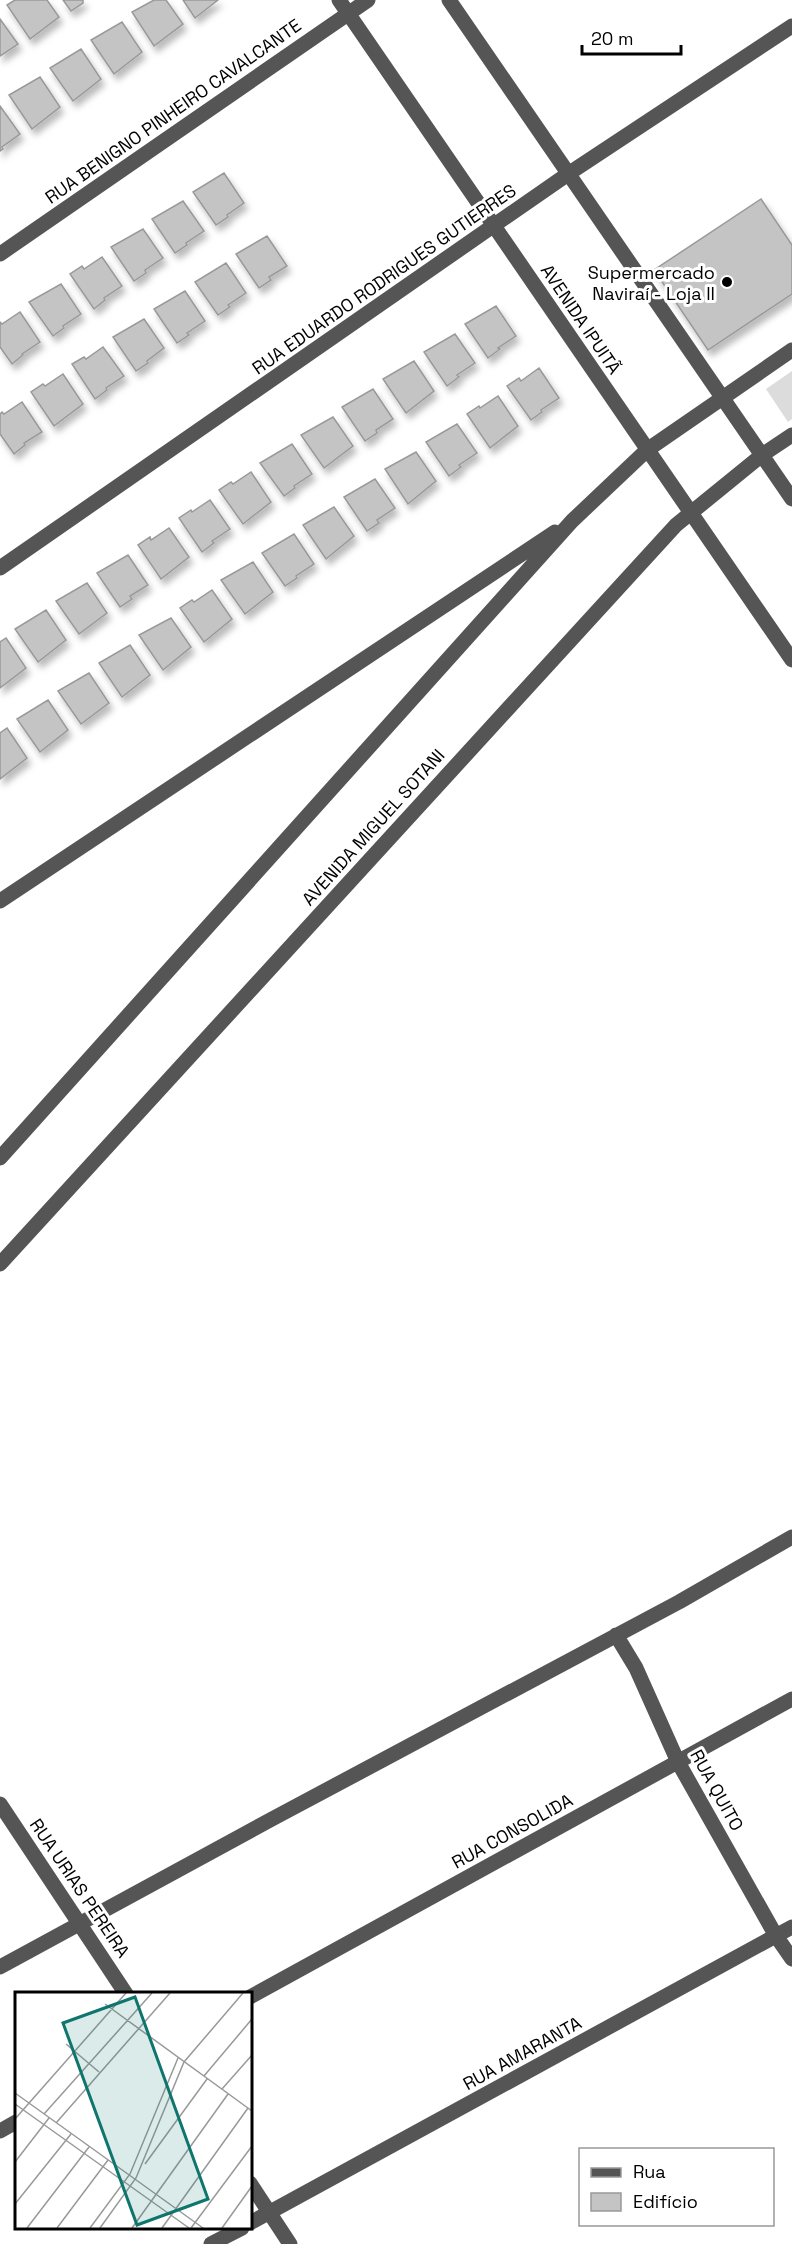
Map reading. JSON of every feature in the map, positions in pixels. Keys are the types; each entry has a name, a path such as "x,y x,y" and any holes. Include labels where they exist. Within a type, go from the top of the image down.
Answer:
{"street":[{"name":"AVENIDA IPUITÃ","path":"339,0 792,660"},
{"name":"RUA BENIGNO PINHEIRO CAVALCANTE","path":"0,254 368,0"},
{"path":"449,0 792,499"},
{"name":"RUA EDUARDO RODRIGUES GUTIERRES","path":"0,568 495,227 568,174 792,26"},
{"path":"0,1158 572,521 647,450 792,350"},
{"name":"AVENIDA MIGUEL SOTANI","path":"0,1264 676,525 762,455 792,435"},
{"path":"0,901 572,521"},
{"path":"0,1967 679,1602 792,1538"},
{"name":"RUA QUITO","path":"615,1635 636,1668 678,1762 776,1936 792,1959"},
{"name":"RUA CONSOLIDA","path":"252,1996 792,1700"},
{"name":"RUA URIAS PEREIRA","path":"0,1804 125,1992"},
{"name":"RUA AMARANTA","path":"252,2222 792,1927"},
{"path":"0,2131 15,2123"},
{"path":"252,2186 290,2244"},
{"path":"211,2244 240,2229"}],"shaded area":[{"path":"792,371 792,419 788,422 766,389"}],"building":[{"path":"15,0 47,0 59,17 30,39 7,5"},
{"path":"63,0 83,0 83,3 71,11"},
{"path":"154,0 166,0 183,24 154,46 132,12"},
{"path":"183,0 218,0 195,18"},
{"path":"0,19 18,44 0,56"},
{"path":"122,22 142,52 114,74 91,40"},
{"path":"81,49 101,79 73,101 50,68"},
{"path":"40,77 60,107 32,129 9,95"},
{"path":"0,106 20,134 0,151"},
{"path":"224,173 244,203 216,225 193,192"},
{"name":"Supermercado Naviraí - Loja II","path":"761,199 792,245 792,294 708,350 654,270"},
{"path":"183,201 204,231 175,253 152,219"},
{"path":"143,229 163,258 134,281 111,247"},
{"path":"267,236 287,266 269,277 271,280 259,288 236,254"},
{"path":"102,257 122,286 104,298 105,300 94,309 70,274 82,266 84,269"},
{"path":"226,263 246,293 218,315 195,282"},
{"path":"61,284 81,314 53,336 29,302"},
{"path":"185,291 205,321 177,343 154,309"},
{"path":"496,306 516,336 488,358 465,324"},
{"path":"20,312 40,342 12,364 0,347 0,322 2,324"},
{"path":"144,319 164,348 136,371 113,337"},
{"path":"455,334 475,363 457,375 459,377 447,386 424,352"},
{"path":"103,347 124,376 95,399 72,364 84,357 86,359"},
{"path":"414,361 434,391 406,413 383,379"},
{"path":"539,368 559,398 531,420 507,386 519,378 521,381"},
{"path":"63,374 83,404 54,426 31,392"},
{"path":"373,389 393,419 376,430 377,433 365,441 342,407"},
{"path":"498,396 518,426 490,448 467,414"},
{"path":"22,402 42,432 24,443 25,445 14,454 0,434 0,414 2,412 4,414"},
{"path":"333,417 353,446 324,468 301,435"},
{"path":"457,424 477,453 459,465 461,467 449,476 426,442"},
{"path":"292,444 312,474 284,496 260,463"},
{"path":"416,452 436,481 408,504 385,469"},
{"path":"251,472 271,502 243,524 219,490"},
{"path":"375,479 395,508 377,520 379,523 367,531 344,497"},
{"path":"210,500 230,529 212,541 214,543 202,552 179,518"},
{"path":"334,507 354,536 326,559 303,525"},
{"path":"169,528 189,557 161,579 138,545 150,537 151,540"},
{"path":"294,534 314,564 285,586 262,553"},
{"path":"128,555 148,585 130,596 132,599 120,607 97,573"},
{"path":"253,562 273,592 245,614 221,580"},
{"path":"87,583 107,613 79,634 56,601"},
{"path":"212,590 232,619 204,642 180,608"},
{"path":"46,610 66,640 38,662 15,629"},
{"path":"171,618 191,647 163,670 139,635"},
{"path":"6,638 26,668 0,688 0,642"},
{"path":"130,645 150,675 122,697 99,663"},
{"path":"89,673 109,703 81,724 58,691"},
{"path":"48,700 68,730 40,752 17,719"},
{"path":"7,728 27,758 0,779 0,733"}],"place":[{"name":"Supermercado Naviraí - Loja II","path":"727,282"}]}
